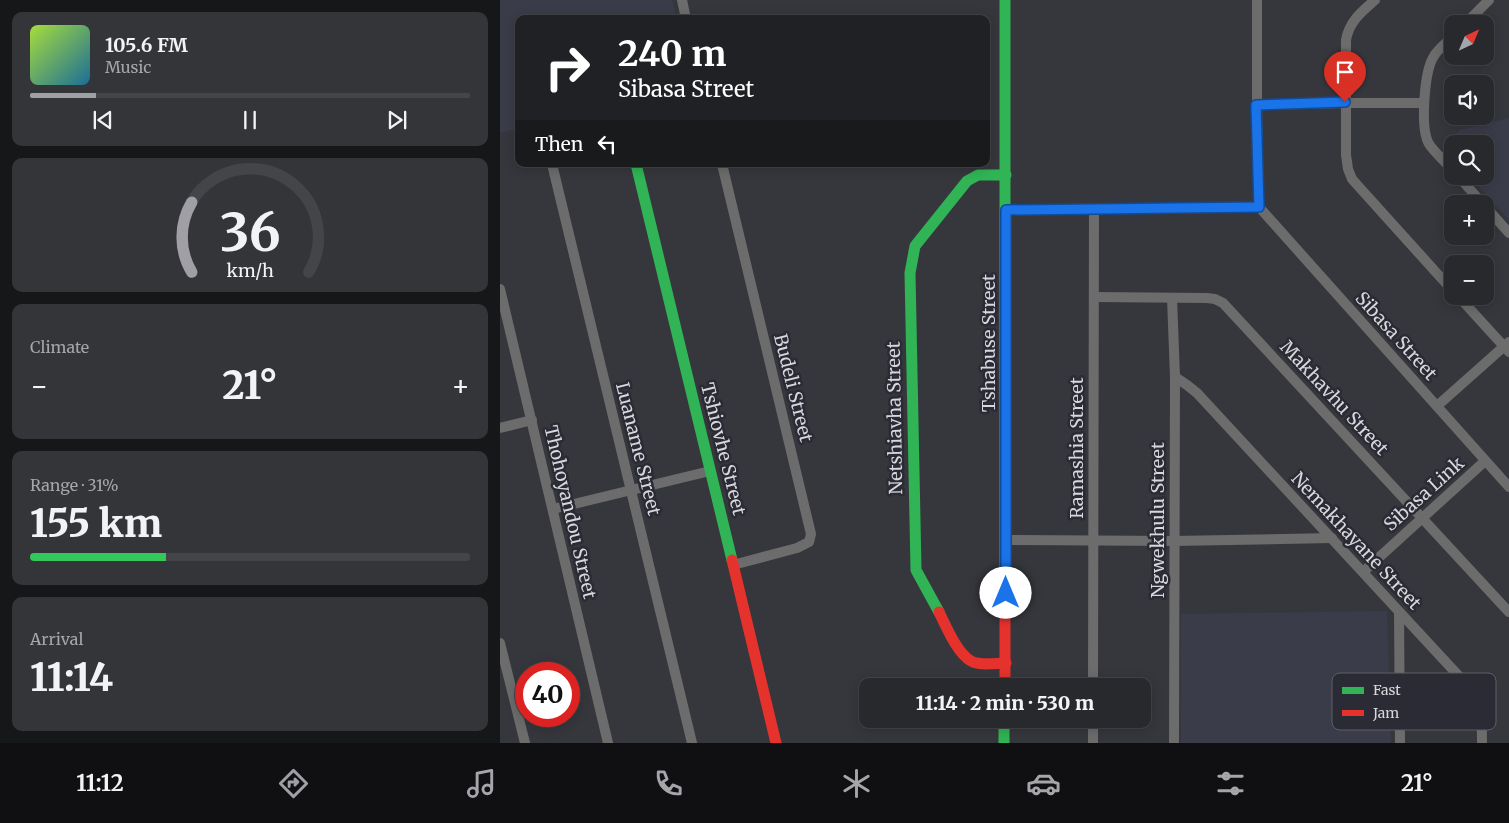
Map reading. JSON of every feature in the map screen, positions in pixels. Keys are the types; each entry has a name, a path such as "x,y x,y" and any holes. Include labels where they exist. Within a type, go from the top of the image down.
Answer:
{"street":[{"path":"682,0 685,15"},
{"name":"Tshabuse Street","path":"1005,678 1006,0"},
{"path":"1006,210 1259,207 1256,105 1257,0"},
{"path":"1375,0 1355,19 1348,31 1346,40 1345,102 1348,169 1352,179 1444,281"},
{"path":"1475,15 1489,0"},
{"path":"1444,45 1431,62 1427,76 1424,103 1428,140 1444,160"},
{"path":"1256,105 1345,102 1424,103"},
{"name":"Luaname Street","path":"553,167 692,743"},
{"name":"Tshiovhe Street","path":"637,167 776,743"},
{"name":"Budeli Street","path":"723,167 811,534 809,542 804,545 733,565"},
{"name":"Netshiavha Street","path":"1006,175 978,175 967,181 915,246 910,273 916,570 961,653 970,661 979,663 1006,663"},
{"path":"1466,185 1475,195"},
{"name":"Sibasa Street","path":"1259,207 1509,487"},
{"name":"Ramashia Street","path":"1093,678 1094,210"},
{"path":"1494,216 1509,233"},
{"name":"Thohoyandou Street","path":"500,289 608,743"},
{"name":"Makhavhu Street","path":"1094,297 1207,298 1224,303 1509,612"},
{"name":"Ngwekhulu Street","path":"1172,298 1175,377 1174,743"},
{"path":"1438,406 1507,347 1467,305"},
{"name":"Nemakhayane Street","path":"1175,377 1197,393 1456,673"},
{"path":"500,428 532,420"},
{"name":"Sibasa Link","path":"1363,572 1485,461"},
{"path":"552,509 710,471"},
{"path":"1006,540 1174,541 1332,538"},
{"path":"1399,612 1399,673"},
{"path":"500,643 525,743"},
{"path":"1004,728 1004,743"},
{"path":"1092,743 1093,728"},
{"path":"1400,730 1400,743"},
{"name":"Nemakhayane Street","path":"1482,730 1482,743"}],"shaded area":[{"path":"500,0 672,0 676,15 515,15 515,129 500,133"},
{"path":"1509,118 1509,220 1494,204 1494,195 1486,195 1477,185 1494,185 1494,135 1454,135 1460,130 1480,125 1494,125 1494,122"},
{"path":"1387,611 1389,673 1332,673 1332,730 1391,730 1391,743 1181,743 1181,614"}],"traffic: fast":[{"path":"1005,0 1005,570"},
{"path":"637,167 732,560"},
{"path":"939,612 916,570 910,273 915,246 967,181 978,175 1006,175"},
{"path":"1004,728 1004,743"}],"traffic: jam":[{"path":"732,560 776,743"},
{"path":"1005,570 1005,678"},
{"path":"939,612 952,639 961,652 971,661 988,664 1006,663"}],"route":[{"path":"1006,593 1006,210 1259,207 1256,105 1345,102"}]}
